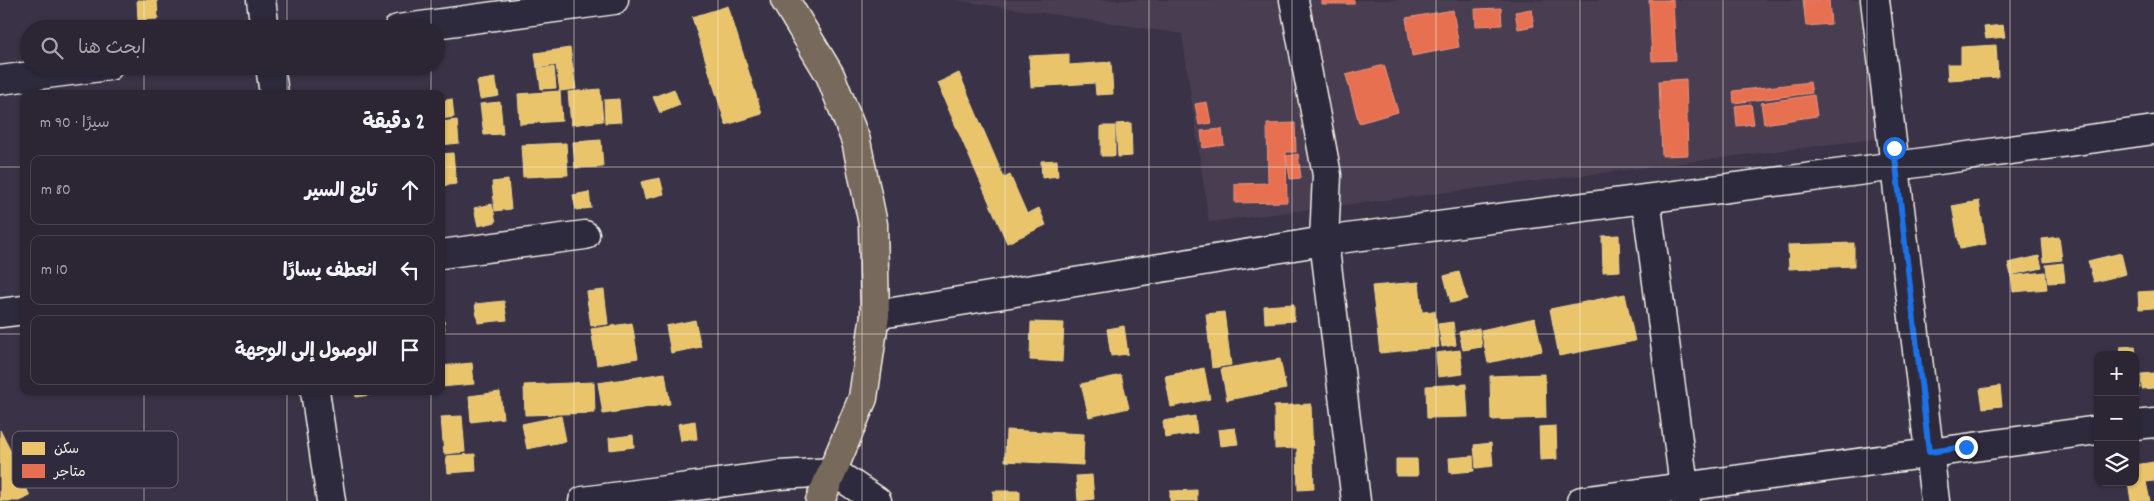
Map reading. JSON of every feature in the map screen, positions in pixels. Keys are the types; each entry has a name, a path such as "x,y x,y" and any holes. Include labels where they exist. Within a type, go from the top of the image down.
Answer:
{"main road":[{"path":"785,0 830,75 856,141 873,224 875,315 863,398 834,472 820,501"}],"street":[{"path":"261,0 264,20"},
{"path":"445,23 614,0"},
{"path":"1294,0 1327,175 1324,241 1356,501"},
{"path":"1875,0 1935,501"},
{"path":"0,80 39,75"},
{"path":"271,75 273,90"},
{"path":"875,315 1324,241 1646,200 2154,130"},
{"path":"1646,200 1685,494"},
{"path":"445,253 585,235"},
{"path":"0,313 20,310"},
{"path":"315,395 331,501"},
{"path":"2139,425 2154,423"},
{"path":"1581,501 1685,494 1929,452 2094,431"},
{"path":"583,501 779,475 834,472 877,501"},
{"path":"834,472 846,501"}],"shaded area":[{"path":"954,0 1867,0 1889,137 1209,222 1182,34"}],"building: سكن":[{"path":"137,0 157,0 158,19 138,20"},
{"path":"728,6 762,114 726,125 692,17"},
{"path":"2003,25 2005,37 1986,39 1984,27"},
{"path":"1996,45 1998,77 1948,80 1947,64 1961,64 1961,47"},
{"path":"570,48 576,89 560,91 556,65 537,68 535,53"},
{"path":"1069,54 1069,65 1111,62 1113,94 1096,95 1095,83 1031,87 1029,56"},
{"path":"554,67 556,88 541,89 538,69"},
{"path":"959,73 1004,178 1010,175 1027,214 1039,208 1046,225 1007,243 937,83"},
{"path":"495,78 499,96 480,99 477,81"},
{"path":"600,89 603,121 571,125 568,92"},
{"path":"674,89 680,105 660,113 653,97"},
{"path":"560,91 562,121 520,124 518,94"},
{"path":"452,99 454,117 445,118 445,100"},
{"path":"619,99 621,122 605,123 604,100"},
{"path":"500,102 503,134 484,135 480,104"},
{"path":"457,120 459,143 445,145 445,122"},
{"path":"1131,123 1132,156 1118,157 1116,124"},
{"path":"1101,126 1115,126 1115,156 1101,156"},
{"path":"601,140 603,167 575,168 573,142"},
{"path":"566,143 568,175 523,177 521,145"},
{"path":"453,153 456,184 445,185 445,154"},
{"path":"1057,160 1058,176 1042,178 1041,161"},
{"path":"660,178 664,194 645,199 641,182"},
{"path":"508,180 511,209 495,211 492,182"},
{"path":"589,192 591,208 576,210 573,195"},
{"path":"1979,201 1986,244 1960,249 1952,206"},
{"path":"492,204 496,222 478,226 474,208"},
{"path":"1619,235 1620,271 1603,272 1602,236"},
{"path":"2059,237 2062,260 2044,262 2042,239"},
{"path":"1854,243 1854,266 1789,269 1788,245"},
{"path":"2121,253 2126,274 2094,282 2088,261"},
{"path":"2039,256 2042,268 2011,275 2008,263"},
{"path":"2063,263 2065,282 2048,283 2046,265"},
{"path":"1459,272 1467,299 1451,303 1444,276"},
{"path":"2045,272 2047,289 2013,292 2011,276"},
{"path":"1419,282 1422,312 1435,311 1439,347 1380,353 1372,286"},
{"path":"604,290 608,324 591,326 586,292"},
{"path":"2154,291 2154,308 2139,309 2138,292"},
{"path":"1625,294 1635,341 1559,356 1550,309"},
{"path":"504,301 507,320 478,323 475,304"},
{"path":"1294,304 1294,321 1265,323 1264,306"},
{"path":"1224,312 1231,365 1212,368 1206,314"},
{"path":"1535,318 1542,351 1488,363 1481,330"},
{"path":"695,320 701,347 671,353 666,326"},
{"path":"1031,322 1064,323 1062,362 1030,360"},
{"path":"1453,322 1456,345 1442,347 1438,324"},
{"path":"632,323 638,358 597,365 591,329"},
{"path":"1124,326 1128,354 1111,356 1107,329"},
{"path":"1479,328 1482,347 1463,350 1459,332"},
{"path":"2135,346 2136,351 2120,351 2120,347"},
{"path":"1460,350 1463,374 1438,377 1436,353"},
{"path":"1280,359 1286,389 1227,400 1221,369"},
{"path":"472,363 474,384 445,387 445,366"},
{"path":"1204,368 1210,399 1171,407 1165,376"},
{"path":"665,373 670,404 603,414 598,383"},
{"path":"2154,373 2154,388 2142,389 2141,374"},
{"path":"1545,374 1546,418 1491,420 1490,376"},
{"path":"1121,375 1129,408 1089,417 1081,384"},
{"path":"594,382 595,413 525,415 524,385"},
{"path":"1466,384 1468,417 1427,418 1426,386"},
{"path":"2000,386 2002,406 1983,408 1980,389"},
{"path":"500,392 503,418 471,422 469,396"},
{"path":"1311,404 1314,489 1298,490 1297,448 1275,449 1274,406"},
{"path":"462,416 465,452 444,454 441,417"},
{"path":"561,416 566,441 527,449 522,424"},
{"path":"1195,416 1197,433 1165,438 1163,421"},
{"path":"695,421 697,439 681,441 678,424"},
{"path":"1556,426 1557,459 1540,460 1539,427"},
{"path":"1235,428 1238,444 1220,446 1218,430"},
{"path":"0,430 12,452 12,488 26,488 30,496 19,501 0,501"},
{"path":"1006,430 1084,434 1083,465 1005,461"},
{"path":"633,435 634,447 610,450 609,438"},
{"path":"1491,443 1493,466 1476,468 1474,445"},
{"path":"475,454 476,471 448,473 446,456"},
{"path":"1473,456 1474,471 1450,473 1449,458"},
{"path":"1396,459 1417,459 1418,476 1396,476"},
{"path":"2154,462 2154,481 2146,482 2150,501 2131,501 2129,486 2139,486 2139,464"},
{"path":"1092,475 1094,499 1078,501 1076,476"},
{"path":"1197,490 1197,501 1170,501 1170,491"},
{"path":"993,491 1020,491 1020,501 993,501"}],"building: متاجر":[{"path":"1322,0 1354,0 1354,4 1322,4"},
{"path":"1649,0 1673,0 1676,60 1652,61"},
{"path":"1803,0 1829,0 1831,24 1806,26"},
{"path":"1501,8 1502,25 1476,26 1475,9"},
{"path":"1531,9 1534,26 1518,29 1515,12"},
{"path":"1453,10 1459,47 1412,56 1406,18"},
{"path":"1384,65 1398,112 1359,123 1346,75"},
{"path":"1686,79 1688,155 1662,156 1659,81"},
{"path":"1810,82 1812,93 1734,103 1733,91"},
{"path":"1814,95 1817,116 1764,124 1761,103"},
{"path":"1207,102 1211,123 1199,125 1195,104"},
{"path":"1751,104 1754,124 1737,126 1735,106"},
{"path":"1295,123 1296,152 1286,152 1287,202 1235,203 1235,184 1268,183 1267,124"},
{"path":"1222,129 1224,145 1203,148 1201,131"},
{"path":"1298,154 1301,178 1290,179 1286,156"}],"route":[{"path":"1894,148 1929,452 1966,447"}]}
